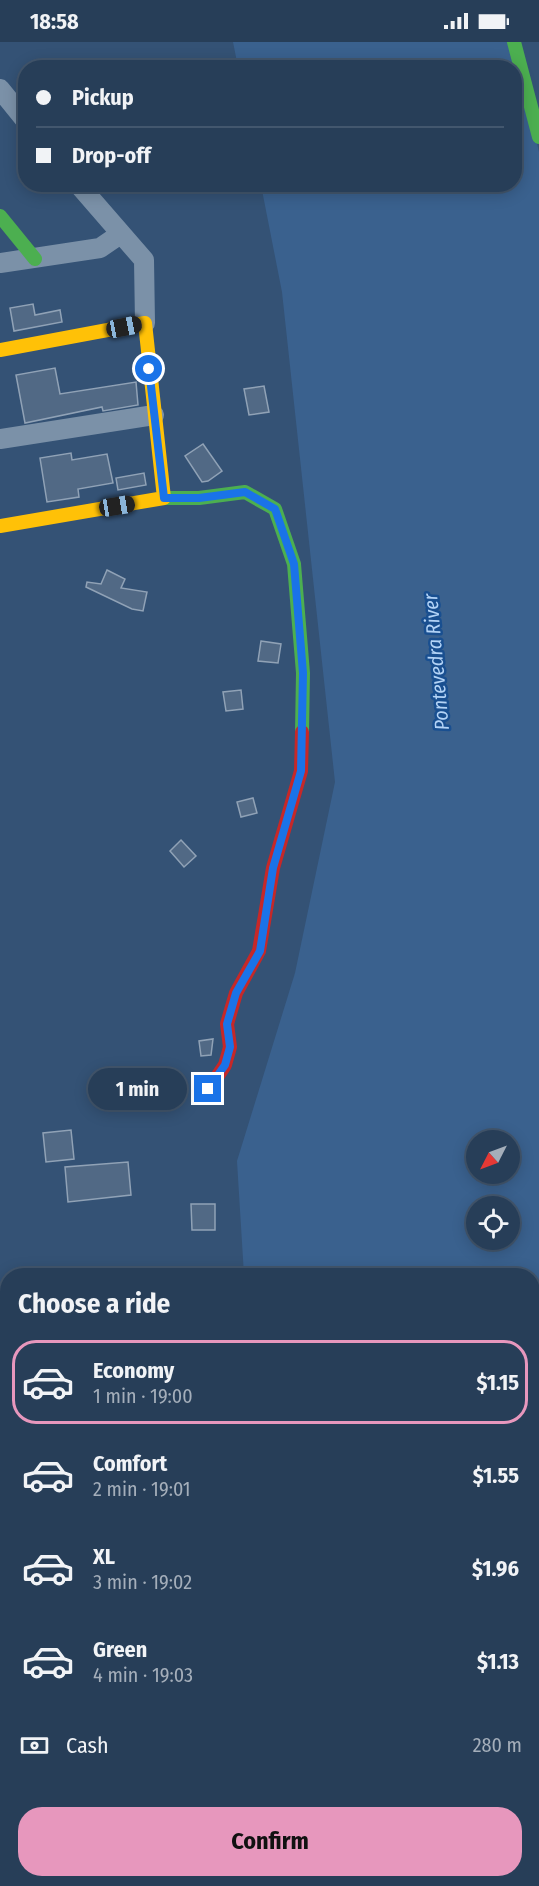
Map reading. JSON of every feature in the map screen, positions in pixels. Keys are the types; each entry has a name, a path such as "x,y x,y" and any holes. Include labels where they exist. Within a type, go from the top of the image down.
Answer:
{"street":[{"path":"514,42 519,60"},
{"path":"522,72 539,136"},
{"path":"0,88 18,111"},
{"path":"84,192 119,235 144,260 145,323 164,498"},
{"path":"0,216 35,259"},
{"path":"0,263 100,248 119,235"},
{"path":"0,350 145,323"},
{"path":"0,439 154,415"},
{"path":"0,526 164,498 199,498 245,492 275,509 294,564 301,651 301,771 273,868 260,951 236,993 227,1024 230,1047 225,1065 208,1089"}],"water":[{"path":"233,42 513,42 517,60 237,60"},
{"name":"Pontevedra River","path":"522,80 539,152 539,1268 244,1268 237,1161 295,973 335,782 282,292 262,192 522,192"}],"building":[{"path":"33,304 35,315 60,310 62,322 14,331 10,308"},
{"path":"55,368 60,394 136,382 138,405 103,411 102,407 25,423 16,375"},
{"path":"264,386 269,412 249,415 244,389"},
{"path":"203,444 222,471 208,481 202,482 185,456"},
{"path":"71,453 72,460 107,454 113,483 78,489 79,497 47,502 40,458"},
{"path":"144,473 146,485 118,490 116,478"},
{"path":"107,570 125,579 121,588 147,592 143,611 132,609 86,587 87,582 101,584"},
{"path":"261,641 281,644 278,663 258,661"},
{"path":"241,690 243,709 226,711 223,692"},
{"path":"253,798 257,813 241,817 237,802"},
{"path":"181,840 196,856 184,867 170,851"},
{"path":"213,1039 211,1055 201,1056 199,1041"},
{"path":"169,1079 172,1107 151,1110 148,1081"},
{"path":"71,1130 74,1159 46,1162 43,1133"},
{"path":"128,1162 131,1195 68,1202 65,1167"},
{"path":"191,1204 215,1204 215,1230 192,1230"}],"traffic: fast":[{"path":"514,42 519,60"},
{"path":"522,72 539,137"},
{"path":"0,216 35,259"},
{"path":"164,498 199,498 245,492 275,509 294,564 303,673 302,732"}],"traffic: slow":[{"path":"0,350 145,323 164,498 0,526"}],"traffic: jam":[{"path":"209,1089 225,1065 230,1047 227,1024 236,993 259,951 273,868 301,771 302,732"}],"route":[{"path":"149,369 164,498 199,498 245,492 275,509 294,564 296,586 303,673 301,771 273,868 260,951 236,993 227,1024 230,1047 225,1065 208,1089"}]}
